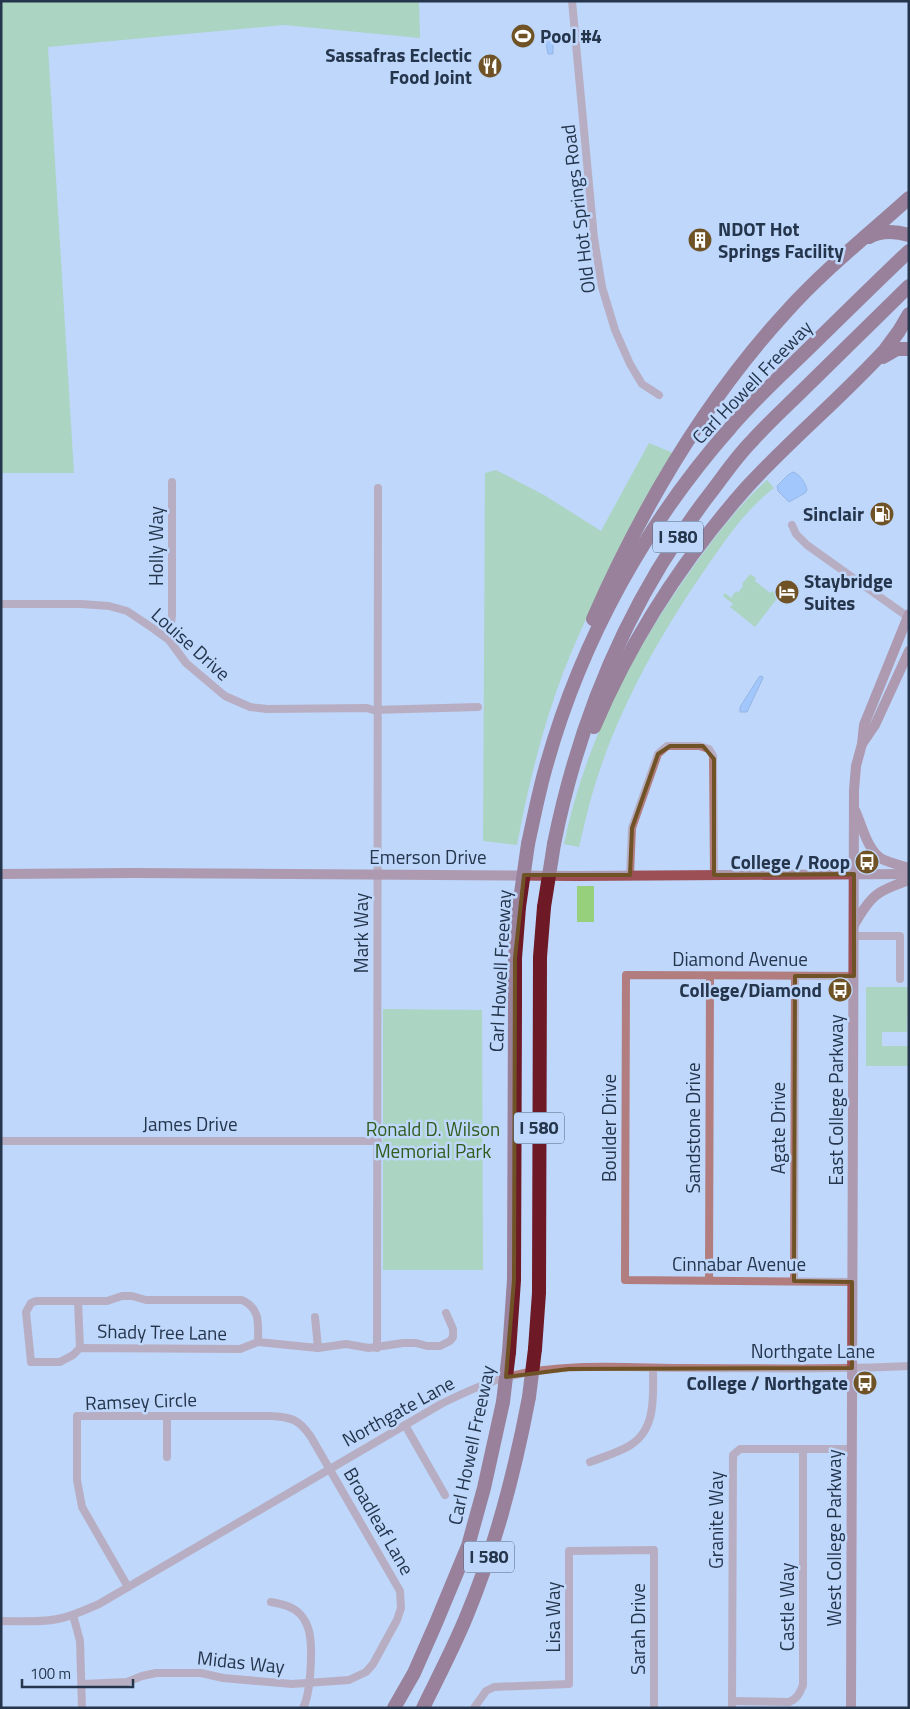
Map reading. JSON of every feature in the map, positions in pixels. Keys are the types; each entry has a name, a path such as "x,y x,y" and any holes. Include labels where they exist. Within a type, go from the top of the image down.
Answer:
{"highway":[{"path":"547,762 571,672 584,640 643,520 687,442 734,374 774,326 810,288 909,198"},
{"path":"862,241 882,232 894,231 909,235"},
{"name":"Carl Howell Freeway","path":"394,1708 418,1665 468,1546 484,1488 503,1402 514,1280 515,984 519,907 528,844 547,762 564,711 581,665 631,565 664,514 703,460 742,415 909,251"},
{"name":"I 580","path":"423,1708 467,1617 492,1548 518,1455 529,1396 535,1350 539,1284 540,957 544,906 554,844 575,758 606,670 628,624 653,578 689,520 752,441 909,286"},
{"path":"559,819 580,759 614,684 639,636 672,584 711,531 747,488 885,350 909,314"},
{"path":"870,366 894,350 909,348"}],"main road":[{"name":"East College Parkway","path":"852,1368 855,777 864,725 909,616"},
{"name":"East College Parkway","path":"862,744 875,725 909,651"},
{"path":"854,806 868,840 876,853 883,859 909,868"},
{"name":"Emerson Drive","path":"1,874 909,874"},
{"path":"854,931 865,906 874,895 887,887 909,880"},
{"name":"West College Parkway","path":"851,1708 852,1368"}],"street":[{"name":"Old Hot Springs Road","path":"572,1 600,281 615,330 630,364 642,384 659,395"},
{"name":"Holly Way","path":"169,640 172,615 172,482"},
{"name":"Mark Way","path":"377,1348 378,488"},
{"path":"792,525 796,534 807,546 909,616"},
{"name":"Louise Drive","path":"1,604 81,604 109,606 127,611 169,640 186,663 219,691 232,700 250,707 267,709 367,708 379,710 478,707"},
{"path":"630,875 630,838 633,824 658,754 662,749 670,746 703,746 713,756 714,875"},
{"path":"854,931 900,936 900,979"},
{"name":"Diamond Avenue","path":"626,975 854,976"},
{"name":"Boulder Drive","path":"625,1280 626,975"},
{"name":"Sandstone Drive","path":"709,1280 710,976"},
{"name":"Agate Drive","path":"794,1281 795,976"},
{"name":"James Drive","path":"1,1141 378,1141"},
{"name":"Cinnabar Avenue","path":"625,1280 852,1282"},
{"name":"Shady Tree Lane","path":"258,1342 255,1310 250,1304 242,1300 146,1300 132,1296 122,1296 107,1301 36,1301 31,1303 26,1312 31,1362 60,1362 80,1348 240,1350 258,1342 318,1348 346,1344 369,1348 403,1343 427,1346 443,1345 453,1337 446,1313"},
{"path":"78,1301 80,1348"},
{"path":"315,1317 318,1348"},
{"name":"Northgate Lane","path":"1,1621 42,1621 62,1618 99,1604 440,1404 467,1391 510,1376 535,1371 569,1368 852,1368 909,1366"},
{"path":"590,1462 630,1446 645,1430 653,1408 653,1368"},
{"name":"Ramsey Circle","path":"128,1587 82,1507 77,1480 77,1416 288,1417 300,1423 306,1429 330,1468"},
{"path":"167,1416 167,1457"},
{"path":"405,1425 445,1495"},
{"name":"Granite Way","path":"732,1704 733,1455 740,1449 852,1449"},
{"name":"Castle Way","path":"732,1704 789,1702 800,1694 803,1685 803,1449"},
{"name":"Broadleaf Lane","path":"309,1683 349,1680 366,1672 373,1664 397,1620 401,1608 400,1591 330,1468"},
{"name":"Sarah Drive","path":"569,1551 654,1550 654,1708"},
{"name":"Lisa Way","path":"474,1708 486,1692 494,1687 505,1685 569,1684 569,1551"},
{"path":"272,1602 291,1607 299,1613 309,1631 309,1683 307,1700 303,1708"},
{"path":"73,1615 79,1633 82,1708"},
{"name":"Midas Way","path":"82,1684 127,1682 156,1673 201,1673 223,1678 292,1684 309,1683"}],"highlighted area":[{"path":"670,746 703,746 714,759 714,875 854,874 854,976 795,976 794,1281 852,1282 852,1368 569,1369 506,1377 514,1280 515,958 524,875 630,875 632,828 658,754"}],"green space":[{"path":"1,1 419,1 420,38 284,25 48,47 74,473 1,473"},
{"path":"649,443 673,453 600,589 563,673 548,715 536,758 517,845 483,841 485,473 496,470 544,495 601,531"},
{"path":"767,480 774,488 754,505 729,535 656,647 615,730 592,795 579,847 564,844 584,772 597,737 629,669 668,604 707,548 725,524"},
{"path":"750,574 756,578 755,581 770,593 772,591 779,596 755,627 730,607 733,604 723,596 725,593 731,598 736,591 738,593"},
{"path":"577,886 594,886 594,922 577,922"},
{"path":"866,987 909,987 907,1032 882,1032 882,1046 909,1046 909,1066 866,1066"},
{"name":"Ronald D. Wilson Memorial Park","path":"383,1009 482,1010 483,1270 383,1270"}],"water":[{"name":"Pool #4","path":"514,32 533,34 532,41 514,39"},
{"path":"548,39 553,41 553,54 548,54 546,43"},
{"path":"793,472 802,479 807,490 789,502 778,491 777,486"},
{"path":"762,676 763,678 747,712 740,712 740,707 759,677"}],"place":[{"name":"Pool #4","path":"523,36"},
{"name":"Sassafras Eclectic Food Joint","path":"490,66"},
{"name":"NDOT Hot Springs Facility","path":"700,240"},
{"name":"Sinclair","path":"882,514"},
{"name":"Staybridge Suites","path":"787,592"},
{"name":"College / Roop","path":"867,862"},
{"name":"College/Diamond","path":"840,990"},
{"name":"College / Northgate","path":"865,1383"}]}
